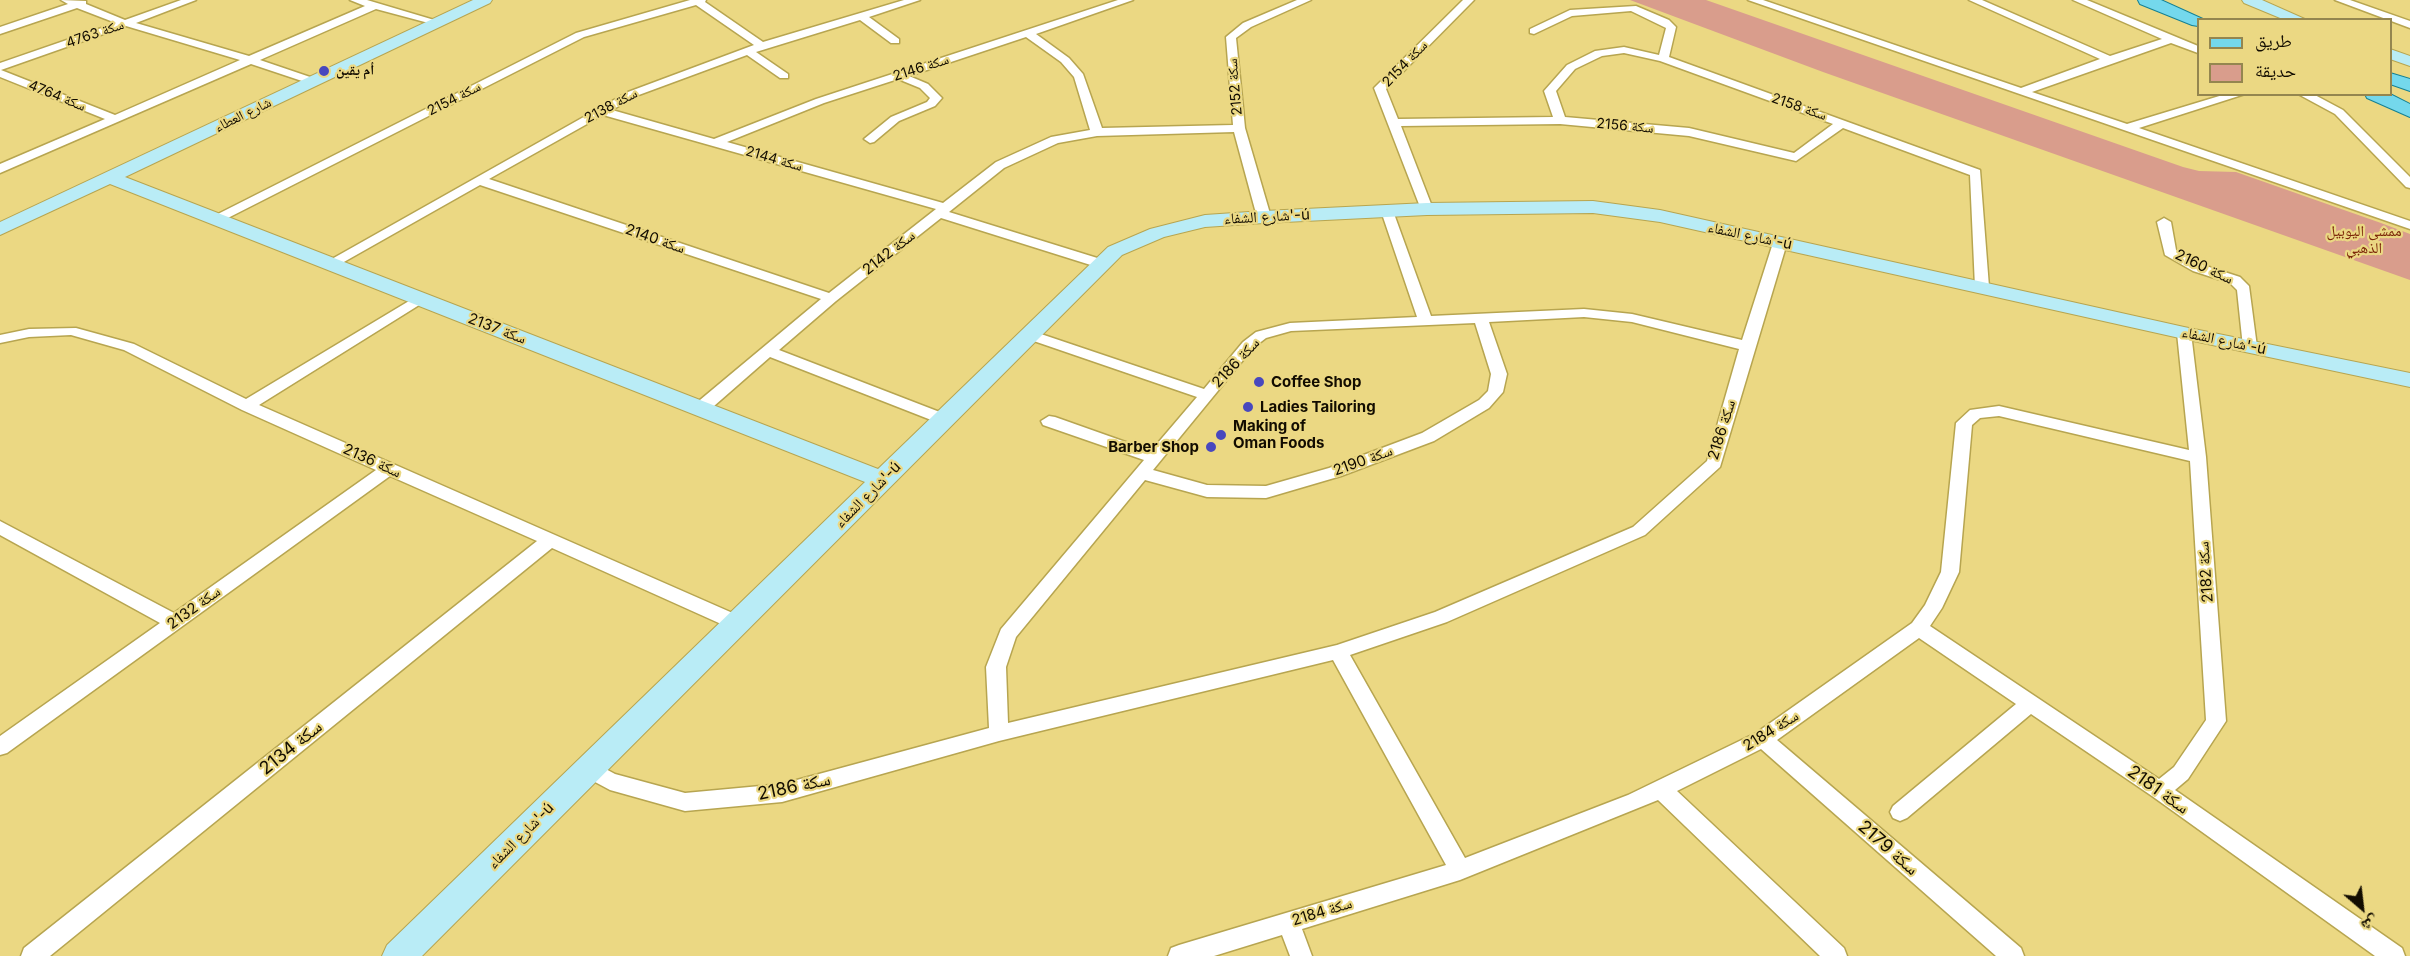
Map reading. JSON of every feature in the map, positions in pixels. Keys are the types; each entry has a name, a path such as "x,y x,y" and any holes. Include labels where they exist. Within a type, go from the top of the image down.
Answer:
{"main road":[{"path":"2146,0 2204,18"},
{"path":"2170,0 2204,18"},
{"path":"2392,78 2410,85"},
{"path":"2392,87 2410,95"},
{"path":"2378,96 2410,111"},
{"path":"2390,96 2410,105"}],"street":[{"path":"66,0 125,23 312,81"},
{"path":"0,31 92,0"},
{"name":"سكة 4763","path":"0,67 191,0"},
{"path":"355,0 436,22"},
{"name":"شارع العطاء","path":"0,229 485,0"},
{"name":"سكة 2138","path":"330,264 632,94 762,46 915,0"},
{"name":"سكة 2146","path":"717,142 820,101 1128,0"},
{"name":"سكة 2152","path":"1264,217 1239,128 1231,38 1247,25 1306,0"},
{"name":"سكة 2154","path":"1427,208 1380,88 1469,0"},
{"path":"1753,0 2410,225"},
{"path":"1974,0 2110,60"},
{"path":"2078,0 2197,49"},
{"path":"2340,0 2390,18"},
{"path":"699,1 762,46"},
{"name":"سكة 2154","path":"215,219 580,35 699,1"},
{"path":"2259,1 2296,18"},
{"path":"0,169 374,6"},
{"path":"1534,31 1570,13 1632,8 1665,22 1671,27 1663,59"},
{"path":"861,16 895,41"},
{"path":"2392,19 2410,25"},
{"path":"1028,33 1065,60 1079,76 1097,132"},
{"path":"2021,92 2172,39"},
{"name":"سكة 2158","path":"1560,120 1550,90 1571,67 1599,53 1624,50 1663,59 1976,173 1982,287"},
{"path":"748,51 784,76"},
{"path":"2392,54 2410,61"},
{"name":"سكة 4764","path":"0,73 115,119"},
{"path":"870,139 895,119 931,104 936,98 924,86 898,75"},
{"path":"2127,128 2233,96"},
{"path":"2306,96 2338,112 2376,147 2410,184"},
{"name":"سكة 2144","path":"602,111 717,142 943,211 1102,264"},
{"name":"سكة 2156","path":"1395,123 1560,120 1689,132 1797,157 1842,123"},
{"name":"سكة 2142","path":"700,409 831,298 1000,165 1055,140 1097,132 1239,128"},
{"name":"سكة 2137","path":"111,178 883,480"},
{"name":"سكة 2140","path":"479,180 831,298"},
{"name":"شارع الشفاء'-ú","path":"399,956 1115,251 1157,233 1205,221 1264,217 1427,208 1593,207 1660,216 2184,333 2410,380"},
{"path":"1387,211 1425,320"},
{"name":"سكة 2160","path":"2164,222 2170,252 2198,268 2235,280 2244,289 2250,346"},
{"name":"سكة 2186","path":"589,769 610,781 685,802 782,793 999,733 1338,652 1441,617 1639,531 1714,463 1747,346 1780,243"},
{"path":"246,406 419,298"},
{"name":"سكة 2186","path":"999,733 996,667 1008,634 1248,345 1270,331 1290,327 1600,313 1632,318 1747,346"},
{"name":"سكة 2190","path":"1142,472 1207,491 1266,492 1335,472 1428,437 1484,404 1495,392 1498,374 1480,317"},
{"name":"سكة 2136","path":"0,339 29,333 71,331 129,347 246,406 737,623"},
{"name":"سكة 2182","path":"2159,790 2181,773 2216,721 2198,458 2184,333"},
{"path":"1030,335 1207,395"},
{"path":"768,351 944,420"},
{"name":"سكة 2184","path":"1179,956 1460,870 1635,801 1763,739 1919,628 1933,608 1950,572 1964,423 1976,414 1999,411 2198,458"},
{"path":"1049,421 1155,458"},
{"name":"سكة 2132","path":"0,747 388,469"},
{"path":"0,527 174,622"},
{"name":"سكة 2134","path":"32,956 550,540"},
{"name":"سكة 2181","path":"1919,628 2159,790 2394,956"},
{"path":"1338,652 1460,870"},
{"path":"1900,812 2031,703"},
{"name":"سكة 2179","path":"1763,739 2006,954"},
{"path":"1661,789 1836,956"},
{"path":"1288,922 1301,956"}],"green space":[{"name":"ممشى اليوبيل الذهبي","path":"1630,0 1706,0 2183,167 2199,171 2236,172 2381,223 2410,234 2410,280 1823,72"}],"place":[{"name":"أم يقين","path":"324,71"},
{"name":"Coffee Shop","path":"1259,382"},
{"name":"Ladies Tailoring","path":"1248,407"},
{"name":"Making of Oman Foods","path":"1221,435"},
{"name":"Barber Shop","path":"1211,447"}]}
